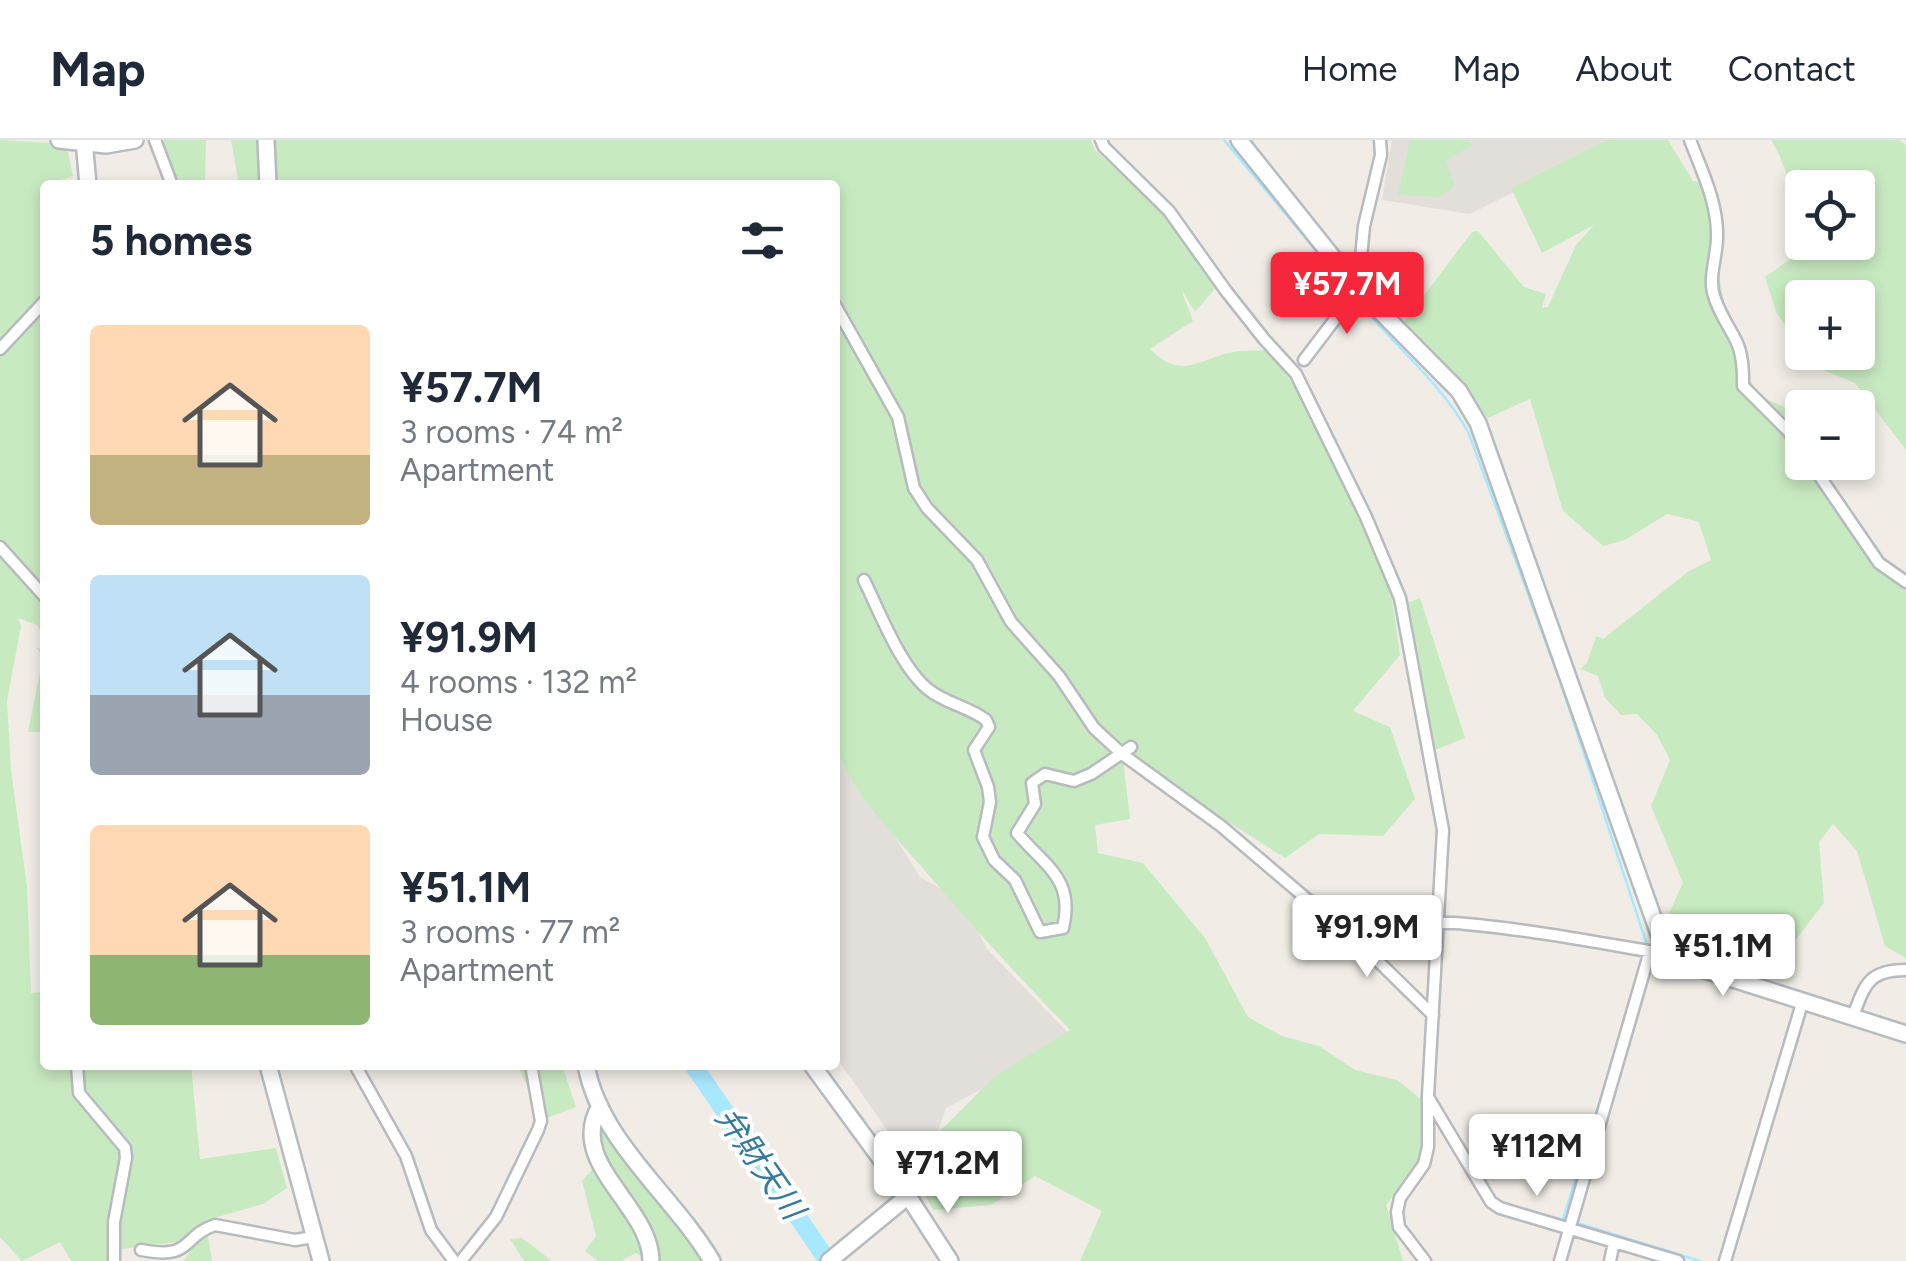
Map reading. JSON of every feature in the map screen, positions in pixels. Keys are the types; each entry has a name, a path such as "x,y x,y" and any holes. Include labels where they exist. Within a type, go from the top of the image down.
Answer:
{"street":[{"path":"59,140 106,146 135,140"},
{"path":"155,140 170,180"},
{"path":"266,140 268,180"},
{"path":"1101,140 1104,148 1169,211 1235,303 1296,374 1366,516 1400,598 1443,830 1428,1147 1424,1164 1400,1198 1397,1212 1399,1227 1424,1261"},
{"path":"1239,140 1358,288 1459,392 1478,424 1658,952 1560,1261"},
{"path":"1304,360 1358,288 1364,226 1382,156 1380,140"},
{"path":"1690,140 1707,183 1716,222 1714,299 1740,344 1743,386 1785,428"},
{"path":"84,142 88,180"},
{"path":"0,349 40,304"},
{"path":"840,314 898,417 914,488 927,508 977,560 1011,622 1059,676 1094,728 1221,826 1314,906 1332,916 1433,1015"},
{"path":"1822,480 1879,563 1906,582"},
{"path":"0,548 40,591"},
{"path":"864,580 919,680 930,692 986,720 986,734 974,750 990,802 983,838 994,860 1016,880 1040,932 1063,928 1066,898 1059,877 1016,833 1035,804 1032,783 1045,774 1074,780 1127,751"},
{"path":"1332,916 1370,925 1439,922 1514,930 1658,952 1906,1034"},
{"path":"1853,1016 1865,985 1879,973 1906,970"},
{"path":"1725,1261 1803,1000"},
{"path":"77,1070 79,1093 125,1148 114,1222 114,1261"},
{"path":"269,1070 320,1261"},
{"path":"358,1070 406,1156 431,1230 458,1261 496,1216 538,1130 532,1070"},
{"path":"588,1070 600,1106 624,1146 689,1225 712,1261"},
{"path":"816,1070 908,1196 950,1261"},
{"path":"1428,1096 1490,1202 1568,1230 1678,1261"},
{"path":"600,1106 591,1121 592,1141 611,1184 642,1228 650,1246 650,1261"},
{"path":"829,1261 908,1196"},
{"path":"142,1250 170,1254 188,1246 215,1225 296,1240 314,1237"},
{"path":"1610,1261 1614,1242"}],"shaded area":[{"path":"1392,140 1620,140 1470,214 1382,200"},
{"path":"840,692 859,723 849,763 920,877 964,902 987,949 1075,1040 946,1108 921,1178 840,1063"}],"green space":[{"path":"0,140 51,143 68,152 73,176 40,180 40,630 37,625 18,618 21,626 7,701 11,770 27,887 31,993 40,992 40,1070 191,1070 200,1159 276,1148 287,1188 263,1204 211,1219 176,1242 114,1250 114,1261 71,1261 60,1242 22,1261 0,1237"},
{"path":"164,140 206,140 205,180 176,180"},
{"path":"231,140 1091,140 1095,150 1190,238 1215,289 1195,312 1181,289 1193,321 1150,349 1161,359 1181,366 1233,352 1266,350 1292,382 1333,459 1391,592 1400,655 1353,711 1390,727 1415,799 1383,836 1319,834 1285,858 1125,756 1119,760 1123,759 1130,819 1095,825 1098,853 1143,863 1205,938 1248,1017 1282,1036 1319,1046 1355,1070 1397,1080 1422,1100 1420,1160 1386,1205 1403,1261 1080,1261 1102,1211 1035,1176 991,1205 933,1210 918,1182 940,1131 995,1076 1070,1030 884,824 861,795 840,757 840,180 238,180"},
{"path":"1410,140 1469,140 1472,145 1446,161 1455,186 1439,197 1398,195"},
{"path":"1606,140 1668,140 1693,181 1707,183 1711,235 1728,321 1756,394 1785,408 1785,480 1827,480 1868,554 1906,575 1906,958 1885,946 1857,851 1833,824 1819,842 1824,903 1764,981 1678,954 1662,928 1683,883 1651,806 1670,760 1657,735 1637,714 1621,715 1605,698 1598,676 1580,669 1587,663 1596,636 1603,639 1689,571 1711,560 1699,522 1667,514 1625,540 1603,546 1563,511 1530,399 1488,418 1451,370 1403,323 1472,232 1478,231 1524,287 1546,294 1542,308 1548,307 1576,245 1594,225 1542,253 1511,188"},
{"path":"1771,140 1899,140 1906,145 1906,450 1875,409 1875,390 1860,390 1855,383 1823,370 1875,370 1875,280 1785,280 1785,325 1776,312 1765,277 1789,260 1875,260 1875,170 1785,171"},
{"path":"1420,598 1465,738 1435,750 1405,604"},
{"path":"40,672 40,732 28,732"},
{"path":"520,1070 564,1070 576,1107 544,1119"},
{"path":"594,1116 711,1261 647,1261 636,1253 621,1261 598,1261 585,1251 596,1236 582,1181 595,1166"},
{"path":"207,1231 212,1261 183,1261"},
{"path":"522,1238 552,1261 524,1261 510,1239"}],"waterway":[{"path":"1224,140 1351,293"},
{"path":"1356,299 1431,381 1469,434 1560,681 1648,948"},
{"path":"1569,1221 1563,1219 1618,1042"},
{"name":"弁財天川","path":"696,1070 828,1261"},
{"path":"1577,1223 1700,1261"}]}
